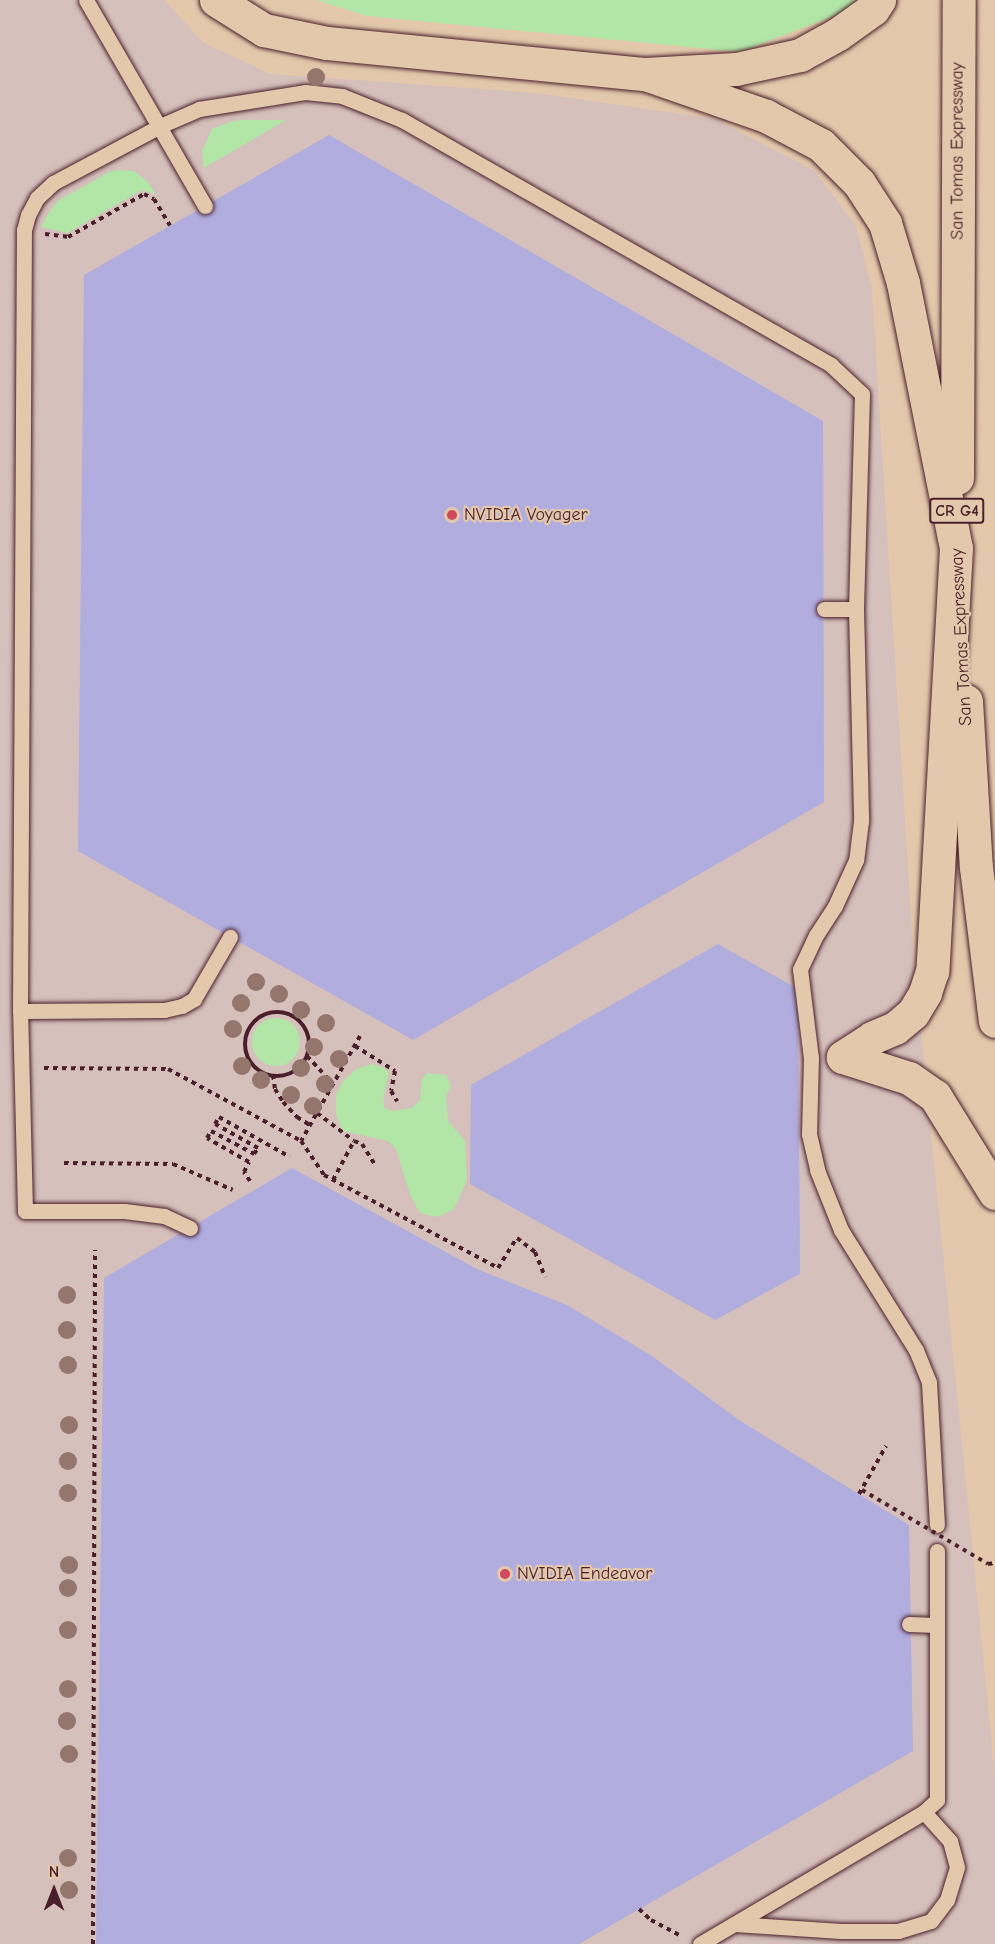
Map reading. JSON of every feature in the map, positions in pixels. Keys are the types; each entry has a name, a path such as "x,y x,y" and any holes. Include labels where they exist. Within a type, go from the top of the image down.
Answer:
{"highway":[{"path":"220,1 264,30 327,43 645,74 736,69 800,55 837,34 873,9 879,0"},
{"name":"San Tomas Expressway","path":"959,0 956,548 976,867 995,1021"},
{"path":"645,74 766,116 821,145 859,183 885,224 903,283 956,548 932,971 925,993 912,1013 895,1028 872,1038 843,1057"},
{"path":"843,1057 909,1078 935,1096 995,1193"}],"lane":[{"path":"86,0 206,206"},
{"path":"190,1228 164,1216 124,1211 25,1211 20,1011 24,230 28,214 37,198 53,183 160,126 199,109 237,101 305,92 342,96 402,120 831,365 862,394 856,609 861,821 856,860 835,906 816,935 800,969 812,1058 810,1134 817,1170 842,1230 916,1350 930,1382 937,1525"},
{"path":"824,609 856,609"},
{"path":"20,1011 164,1010 182,1006 194,999 230,937"},
{"path":"812,1058 843,1057"},
{"path":"693,1942 735,1923 924,1812 937,1800 937,1551"},
{"path":"909,1624 937,1625"},
{"path":"735,1923 842,1931 898,1931 932,1921 947,1900 957,1867 950,1841 924,1812"}],"path":[{"path":"24,230 68,237 144,194 154,199 170,226"},
{"path":"279,1011 297,1019 308,1036 307,1056 293,1071 273,1075 254,1066 245,1047 250,1026 258,1018 279,1011"},
{"path":"301,1140 360,1036"},
{"path":"355,1046 395,1071 391,1091 397,1101"},
{"path":"307,1056 333,1084"},
{"path":"21,1068 168,1069 301,1140 324,1175 498,1268 517,1238 535,1252 545,1276"},
{"path":"273,1075 274,1089 283,1102 297,1117 310,1125"},
{"path":"317,1113 362,1144 376,1166"},
{"path":"250,1180 244,1172 249,1162 207,1138 211,1131 254,1154 258,1148 215,1124 219,1117 290,1157"},
{"path":"333,1180 354,1140"},
{"path":"64,1163 173,1164 233,1190"},
{"path":"93,1944 94,1250"},
{"path":"886,1446 860,1492 987,1564 995,1563"},
{"path":"639,1909 651,1920 693,1942"}],"shaded area":[{"path":"0,0 164,0 204,43 271,74 537,93 715,119 815,171 856,226 872,289 913,950 995,1777 995,1944 0,1944"}],"green space":[{"path":"316,0 859,0 852,9 740,52 367,16"},
{"path":"243,120 286,120 204,168 202,151 212,129"},
{"path":"134,171 148,182 155,194 142,190 67,233 41,227 58,201 109,172"},
{"path":"271,1018 281,1018 293,1025 300,1037 300,1047 293,1059 281,1066 271,1066 256,1055 252,1047 252,1037 263,1022"},
{"path":"372,1064 384,1068 389,1073 383,1099 385,1108 393,1111 412,1108 420,1100 422,1080 427,1073 446,1075 451,1086 446,1096 448,1121 465,1141 467,1180 454,1209 438,1217 420,1213 411,1197 396,1149 388,1141 343,1131 336,1115 336,1095 344,1080 358,1068"}],"building":[{"name":"NVIDIA Voyager","path":"329,135 823,421 824,802 413,1040 78,851 84,275"},
{"path":"718,944 798,989 800,1274 715,1320 470,1184 471,1085"},
{"name":"NVIDIA Endeavor","path":"292,1168 477,1269 567,1305 652,1356 739,1420 909,1525 913,1751 579,1944 96,1944 104,1278"}],"place":[{"name":"NVIDIA Voyager","path":"452,515"},
{"name":"NVIDIA Endeavor","path":"505,1574"}]}
